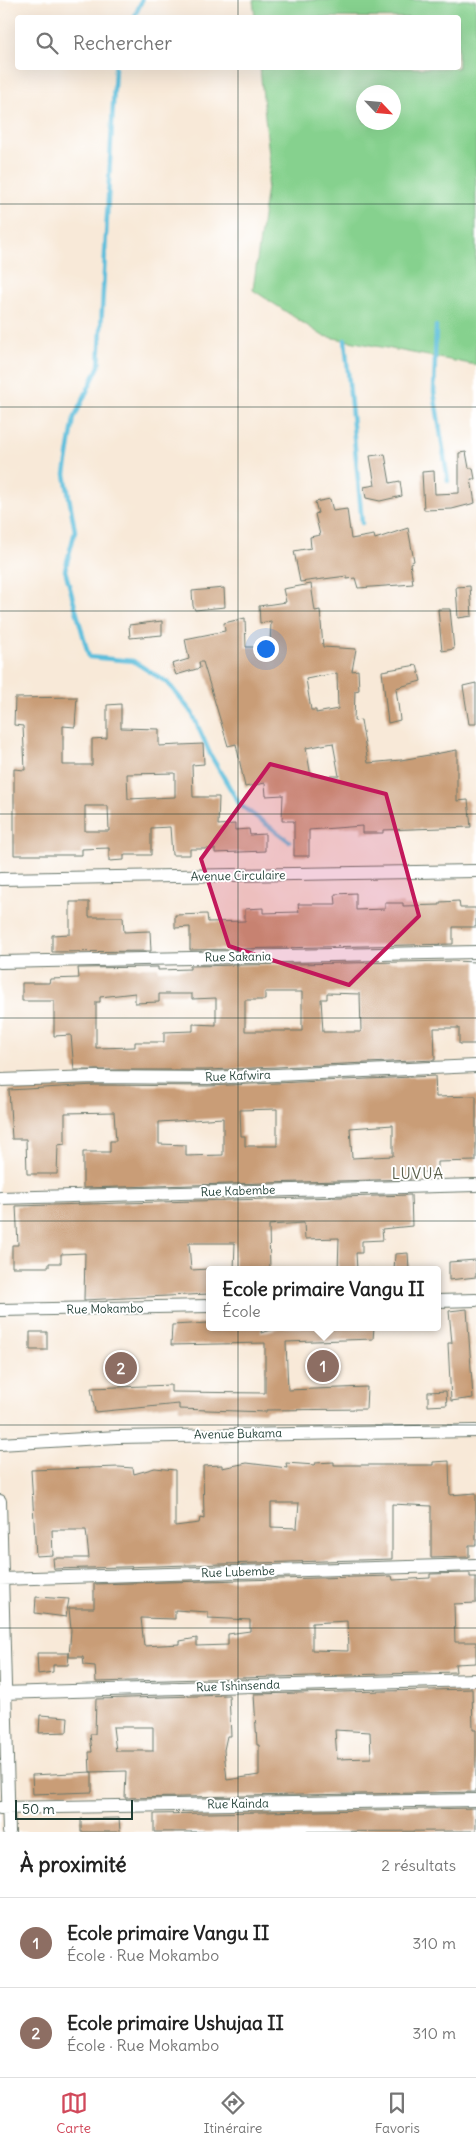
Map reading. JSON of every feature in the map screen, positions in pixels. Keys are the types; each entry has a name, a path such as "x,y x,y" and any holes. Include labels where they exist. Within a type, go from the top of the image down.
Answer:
{"street":[{"name":"Avenue Circulaire","path":"0,879 476,871"},
{"name":"Rue Sakania","path":"0,962 476,952"},
{"name":"Rue Kafwira","path":"0,1080 95,1077 208,1078 476,1066"},
{"name":"Rue Kabembe","path":"0,1198 476,1185"},
{"path":"441,1301 476,1300"},
{"name":"Rue Mokambo","path":"0,1310 206,1306"},
{"name":"Avenue Bukama","path":"0,1444 117,1437 476,1431"},
{"path":"0,1501 4,1808 9,1832"},
{"name":"Rue Lubembe","path":"1,1579 476,1565"},
{"name":"Rue Tshinsenda","path":"2,1693 476,1680"},
{"name":"Rue Kainda","path":"4,1808 476,1800"}],"highlighted area":[{"path":"270,764 386,794 419,916 349,985 229,946 201,859"}],"green space":[{"path":"253,0 476,0 476,365 323,336 253,290 270,165 260,70 461,70 461,15 255,15"}],"building":[{"path":"466,452 469,468 473,468 475,479 471,479 475,503 452,509 424,510 422,472 434,471 435,494 459,493 459,453"},
{"path":"385,454 390,483 400,481 402,496 380,501 366,498 364,487 375,485 370,456"},
{"path":"330,499 333,511 347,509 351,539 374,535 375,539 408,528 414,561 410,563 413,584 358,588 355,578 347,579 347,576 300,582 294,551 311,548 310,537 320,535 315,514 318,513 315,502"},
{"path":"311,584 315,611 320,610 323,647 356,649 352,671 358,670 359,690 355,691 354,721 361,720 368,763 401,760 457,750 457,801 468,800 471,827 383,830 383,833 362,833 362,826 309,830 309,856 294,856 294,821 282,821 283,795 266,796 265,783 245,787 236,744 228,746 203,662 199,662 200,668 176,675 172,664 189,659 185,639 225,631 224,623 245,618 246,647 270,647 271,621 260,623 259,606 286,602 283,589","holes":["337,673 338,709 316,713 316,710 311,710 306,679","333,743 339,776 311,776 306,748"]},
{"path":"470,586 472,616 458,618 456,587"},
{"path":"224,588 225,607 195,610 192,591"},
{"path":"438,609 450,609 454,649 442,651"},
{"path":"162,621 162,635 130,638 129,625"},
{"path":"417,665 421,681 396,688 400,720 388,723 382,671"},
{"path":"476,683 476,724 469,724 463,686"},
{"path":"77,697 75,727 63,726 63,765 92,765 92,739 107,738 107,705 121,704 121,728 159,729 159,746 203,744 204,764 192,765 193,797 219,797 218,825 235,824 235,830 249,829 250,835 265,834 265,851 215,853 215,849 190,849 190,855 172,855 170,827 151,828 151,855 124,855 124,860 109,861 109,848 82,849 82,855 14,855 14,769 25,770 23,726 14,725 15,698","holes":["175,773 175,797 128,799 127,774","85,806 108,806 109,831 85,831"]},
{"path":"356,893 356,910 385,909 385,903 403,903 403,906 440,905 440,902 459,901 460,908 476,908 476,927 453,927 453,944 190,950 190,927 175,928 175,915 207,914 208,922 245,921 245,909 263,908 263,913 299,912 298,904 336,904 335,894"},
{"path":"70,902 89,902 89,917 123,917 124,932 150,931 151,951 52,952 52,935 70,934"},
{"path":"476,962 476,1044 459,1044 459,1028 434,1028 435,1060 208,1070 74,1070 71,1035 54,1036 54,1001 22,1001 22,983 49,983 50,979 79,978 78,968 158,967 158,970 190,969 190,966","holes":["265,992 302,992 302,1031 245,1031 245,1000 265,1000","135,993 135,1003 159,1002 159,994 192,994 192,999 216,998 216,1025 193,1024 193,1031 164,1032 164,1042 135,1042 135,1047 96,1048 96,1002 100,1002 100,997","327,993 360,994 361,1032 323,1032 321,999 327,999"]},
{"path":"435,1076 436,1097 476,1096 476,1161 438,1162 438,1172 410,1172 411,1179 83,1188 83,1152 110,1152 110,1141 116,1141 114,1112 65,1113 65,1144 58,1145 57,1174 27,1174 26,1139 12,1139 9,1090 95,1085 208,1086","holes":["277,1109 277,1146 245,1146 245,1136 241,1136 240,1110","223,1118 223,1155 186,1156 186,1145 159,1144 159,1122","393,1125 393,1156 352,1158 350,1128"]},
{"path":"411,1195 412,1226 382,1229 383,1240 362,1241 362,1253 356,1253 357,1266 338,1266 339,1238 305,1239 304,1223 269,1225 270,1266 234,1266 235,1243 189,1243 191,1270 206,1269 206,1294 84,1300 85,1253 61,1254 61,1263 49,1263 49,1267 12,1267 12,1245 18,1245 16,1206"},
{"path":"408,1253 409,1266 394,1266 395,1254"},
{"path":"476,1260 476,1277 449,1280 449,1262"},
{"path":"467,1309 473,1398 451,1401 448,1343 452,1343 449,1311"},
{"path":"206,1323 206,1331 261,1331 261,1333 268,1331 374,1331 373,1339 286,1342 288,1390 367,1387 366,1409 266,1410 266,1412 179,1409 179,1404 95,1412 91,1388 171,1385 171,1392 265,1393 265,1343 171,1345 172,1325"},
{"path":"30,1332 47,1332 47,1350 30,1350"},
{"path":"446,1391 447,1405 428,1406 428,1392"},
{"path":"449,1461 450,1495 476,1493 476,1545 469,1545 469,1557 431,1558 431,1506 392,1504 392,1559 54,1569 53,1558 89,1558 86,1530 52,1530 53,1555 36,1556 31,1470 119,1467 133,1468 134,1474 155,1468 175,1470 175,1526 199,1523 200,1518 204,1519 203,1466 222,1465 222,1468 247,1463 287,1468 286,1463 315,1465 315,1463 334,1462 334,1465 433,1465 433,1462","holes":["271,1503 299,1503 297,1528 271,1527"]},
{"path":"470,1573 470,1577 476,1577 476,1603 454,1604 455,1642 476,1642 476,1663 455,1664 456,1672 96,1682 95,1666 84,1665 83,1657 69,1657 71,1630 69,1608 94,1608 94,1584 392,1576 393,1580 430,1578 430,1574","holes":["175,1610 208,1612 208,1618 250,1620 250,1631 228,1634 228,1645 197,1646 197,1638 180,1641 180,1644 144,1646 141,1618 175,1619","347,1621 348,1651 312,1650 312,1623"]},
{"path":"36,1597 69,1599 66,1617 35,1613"},
{"path":"37,1653 69,1653 68,1665 53,1665 53,1672 38,1674"},
{"path":"472,1689 473,1730 476,1730 476,1792 125,1798 126,1771 90,1772 89,1752 92,1752 90,1734 95,1734 96,1699 229,1695 231,1736 227,1736 224,1750 227,1780 259,1775 259,1745 257,1745 254,1694","holes":["113,1727 153,1727 153,1751 116,1751","335,1730 370,1732 371,1758 337,1759"]},
{"path":"40,1715 68,1717 67,1732 39,1733"},
{"path":"92,1772 92,1792 33,1794 32,1775"},
{"path":"476,1808 476,1831 154,1832 154,1814"},
{"path":"119,1818 120,1832 81,1832 81,1819"}],"waterway":[{"path":"135,15 142,0"},
{"path":"115,70 99,366 74,418 65,474 75,531 65,570 89,657 133,661 168,683 192,713 211,756 240,805 289,841"},
{"path":"436,326 434,392 448,481"},
{"path":"345,340 362,523"}],"place":[{"name":"Ecole primaire Vangu II","path":"323,1366"},
{"name":"Ecole primaire Ushujaa II","path":"121,1368"}],"district":[{"name":"LUVUA","path":"418,1174"}]}
